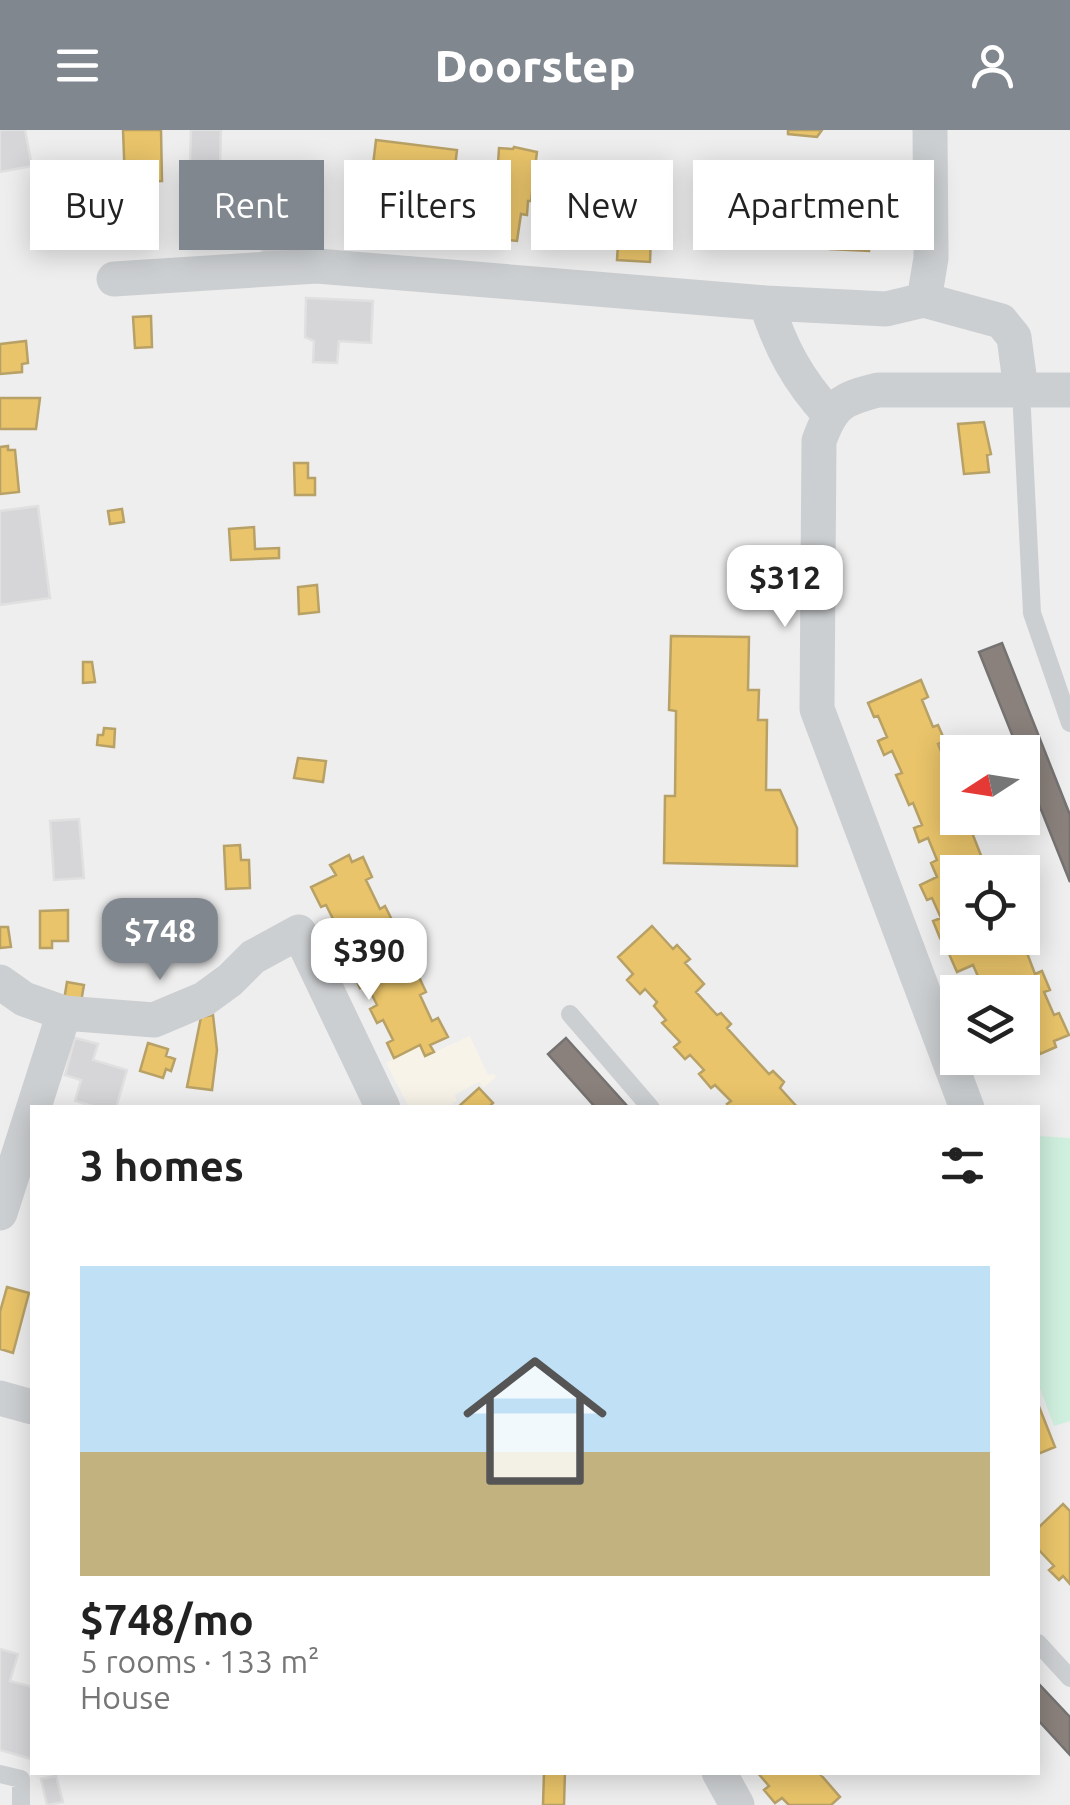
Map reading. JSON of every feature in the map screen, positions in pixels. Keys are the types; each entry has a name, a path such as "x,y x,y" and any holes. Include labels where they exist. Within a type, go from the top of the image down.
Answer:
{"street":[{"path":"924,300 932,258 930,130"},
{"path":"114,279 317,266 766,304 886,309 924,300 1001,321 1014,337 1021,390"},
{"path":"766,304 778,338 803,386 829,414"},
{"path":"966,1105 817,709 819,441 829,414 848,397 878,390 1070,390"},
{"path":"0,982 24,998 64,1014 154,1020 204,999 253,956 299,932 382,1105"},
{"path":"35,1105 64,1014"},
{"path":"0,1213 30,1120"},
{"path":"0,1398 30,1406"},
{"path":"721,1775 736,1805"}],"lane":[{"path":"1021,390 1032,613 1070,722"},
{"path":"570,1014 647,1105"},
{"path":"1040,1644 1070,1678"},
{"path":"0,1774 21,1779 20,1805"}],"shaded area":[{"path":"470,1036 488,1075 496,1077 484,1088 479,1082 454,1095 457,1101 450,1105 408,1105 386,1063 420,1045 426,1056"}],"green space":[{"path":"1040,1136 1070,1138 1070,1421 1054,1426 1040,1388"}],"building: Homes":[{"path":"123,130 161,130 162,181 159,160 124,160"},
{"path":"788,130 822,130 817,137 788,134"},
{"path":"376,140 457,150 456,160 374,160"},
{"path":"499,148 537,152 536,160 531,160 531,201 527,215 521,214 517,241 511,240 511,160 498,160"},
{"path":"618,250 650,250 650,262 617,260"},
{"path":"151,316 152,347 135,348 133,317"},
{"path":"26,341 28,363 22,364 22,372 0,374 0,344"},
{"path":"0,398 40,398 36,429 0,429"},
{"path":"984,422 991,454 987,455 989,472 964,474 958,424"},
{"path":"8,446 8,450 15,450 19,492 0,494 0,447"},
{"path":"294,463 308,463 308,478 315,478 315,495 295,495"},
{"path":"122,509 124,522 110,524 108,511"},
{"path":"254,527 255,549 279,548 279,558 231,560 229,529"},
{"path":"317,585 319,612 299,614 298,587"},
{"path":"671,636 749,637 748,690 759,690 758,720 767,720 766,790 780,790 797,828 797,866 664,863 665,796 675,796 676,711 669,710"},
{"path":"83,662 92,662 95,682 83,683"},
{"path":"921,680 928,697 922,700 933,727 938,725 942,735 938,744 940,835 973,835 981,855 940,855 940,916 920,885 937,877 931,863 937,860 928,838 919,842 914,828 922,825 896,775 902,773 892,751 884,755 878,741 887,737 868,703"},
{"path":"104,728 115,729 114,747 97,745"},
{"path":"298,758 326,761 323,782 294,778"},
{"path":"240,845 241,860 249,860 250,888 226,889 224,846"},
{"path":"349,855 352,862 363,857 372,877 366,880 380,909 385,906 392,920 385,922 414,980 419,977 426,992 420,995 432,1021 438,1018 448,1037 430,1045 434,1052 425,1056 420,1045 394,1058 387,1043 393,1040 383,1020 377,1023 370,1009 377,1005 367,985 360,988 347,959 353,956 343,936 336,940 327,922 333,919 326,905 321,907 311,887 336,875 330,865"},
{"path":"68,910 68,941 52,941 52,948 40,948 40,911"},
{"path":"940,918 940,938 933,921"},
{"path":"652,926 673,949 677,945 690,959 685,963 704,984 696,992 731,1024 727,1028 769,1074 773,1071 784,1082 780,1088 795,1105 728,1105 731,1101 699,1074 704,1070 690,1055 685,1059 674,1047 680,1042 662,1023 666,1020 654,1006 657,1002 645,989 640,994 627,980 633,974 618,957"},
{"path":"0,927 8,927 11,947 0,948"},
{"path":"949,955 1028,955 1035,974 1042,971 1050,990 1044,992 1069,1035 1054,1041 1056,1047 1040,1054 1040,975 977,975 973,965 957,972"},
{"path":"67,982 84,985 81,1002 63,1006"},
{"path":"213,1015 217,1050 212,1090 187,1087 201,1017"},
{"path":"148,1043 168,1049 166,1056 175,1059 171,1071 166,1069 163,1078 140,1071"},
{"path":"479,1088 493,1103 491,1105 460,1105"},
{"path":"7,1287 29,1293 13,1353 0,1349 0,1312"},
{"path":"1040,1409 1055,1447 1040,1453"},
{"path":"1063,1504 1070,1511 1070,1584 1049,1570 1054,1566 1040,1551 1040,1526"},
{"path":"544,1775 565,1775 564,1805 543,1805"},
{"path":"760,1775 821,1775 840,1797 831,1805 789,1805 782,1798 775,1803 764,1790 769,1786"}],"building: Industry":[{"path":"1002,643 1038,735 1012,735 979,652"},
{"path":"1040,739 1070,815 1070,882 1040,807"},
{"path":"566,1038 626,1105 593,1105 548,1054"},
{"path":"1040,1685 1070,1717 1070,1755 1040,1722"}],"building: Other":[{"path":"0,130 25,130 30,166 0,172"},
{"path":"191,130 221,130 220,160 190,160"},
{"path":"261,250 309,250 309,255 262,258"},
{"path":"306,298 373,301 371,343 339,341 337,363 313,362 314,341 305,337"},
{"path":"38,506 50,598 0,605 0,511"},
{"path":"79,819 84,878 54,880 50,821"},
{"path":"75,1038 98,1044 93,1060 127,1070 117,1105 75,1101 81,1080 65,1075"},
{"path":"0,1649 18,1654 10,1681 30,1686 30,1759 0,1750"},
{"path":"56,1776 63,1802 47,1805 41,1779"}]}
